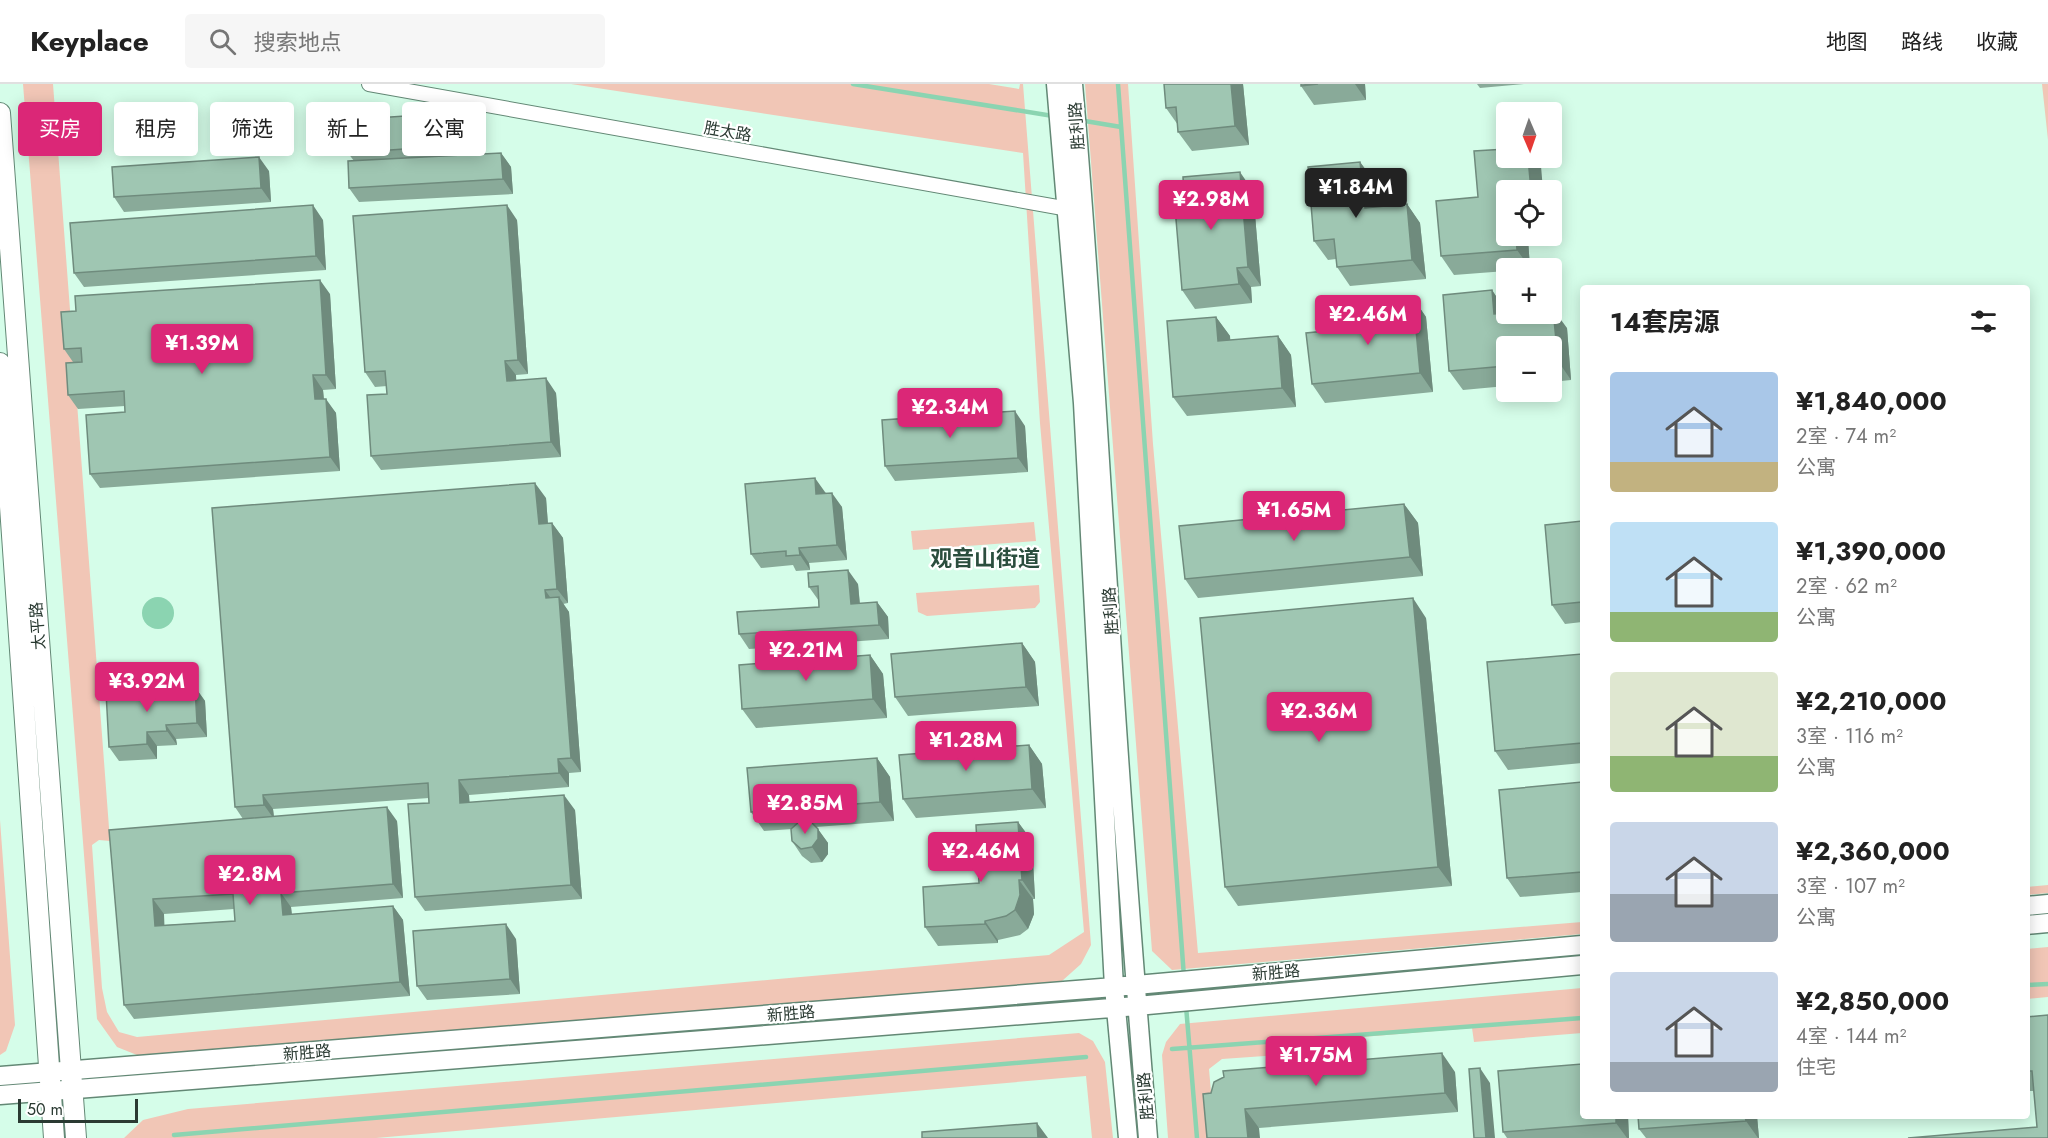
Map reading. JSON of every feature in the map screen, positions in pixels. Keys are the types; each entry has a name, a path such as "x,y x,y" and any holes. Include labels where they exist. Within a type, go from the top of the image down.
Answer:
{"main road":[{"name":"太平路","path":"0,113 76,1138"},
{"name":"太平路","path":"0,363 54,1138"}],"street":[{"name":"胜太路","path":"369,84 1074,210"},
{"name":"胜利路","path":"1065,91 1074,210 1114,987 1128,1138"},
{"name":"胜利路","path":"1074,210 1097,402 1137,1006 1148,1138"},
{"path":"2030,906 2048,904"},
{"path":"2030,925 2048,923"},
{"name":"新胜路","path":"0,1076 49,1081 1580,945"},
{"name":"新胜路","path":"72,1079 1137,1006 1580,965"},
{"name":"新胜路","path":"0,1095 49,1081"}],"shaded area":[{"path":"23,84 53,84 54,102 24,102"},
{"path":"571,84 989,84 1019,89 1020,84 1023,84 1091,945 1081,964 1062,981 147,1059 117,1047 97,1019 29,156 58,156 110,841 99,840 92,845 102,988 107,1012 119,1032 137,1037 1049,955 1084,932 1040,423 1023,153"},
{"path":"1085,84 1128,84 1153,444 1198,953 1580,922 1580,934 1172,970 1152,951"},
{"path":"2042,84 2048,84 2048,140"},
{"path":"1034,522 1036,541 913,550 911,531"},
{"path":"1039,585 1040,602 1035,608 927,616 918,612 916,593"},
{"path":"158,597 169,602 174,613 169,624 158,629 147,624 142,613 147,602"},
{"path":"0,820 15,1025 6,1051 0,1055"},
{"path":"2048,885 2048,893 2030,895 2030,887"},
{"path":"2048,947 2048,997 2030,999 2030,949"},
{"path":"1580,988 1580,1033 1474,1042 1472,1028 1350,1038 1350,1050 1222,1059 1209,1069 1215,1138 1168,1138 1162,1055 1166,1042 1180,1024"},
{"path":"1079,1033 1093,1041 1105,1062 1113,1138 1092,1138 1086,1076 376,1138 124,1138 143,1120 188,1109"}],"building":[{"path":"1164,84 1231,84 1235,126 1178,132 1176,107 1166,108"},
{"path":"402,116 402,149 390,150 390,117"},
{"path":"1496,150 1496,168 1529,168 1530,180 1496,180 1496,246 1517,246 1517,250 1441,256 1436,201 1478,197 1474,151"},
{"path":"501,153 503,179 349,188 348,161 486,156 486,154"},
{"path":"259,157 261,188 114,197 112,167"},
{"path":"1360,162 1365,208 1407,204 1412,260 1337,267 1334,239 1314,241 1308,167"},
{"path":"1240,172 1248,267 1237,268 1239,284 1182,290 1174,196 1184,195 1183,177"},
{"path":"313,205 316,256 74,273 70,223"},
{"path":"507,205 518,360 505,361 507,381 546,378 551,442 371,456 367,395 387,394 385,371 365,372 353,216"},
{"path":"320,280 326,375 313,375 315,399 326,399 330,457 90,474 86,415 125,412 124,391 68,395 66,363 82,362 81,348 64,349 61,312 76,311 75,296"},
{"path":"1492,290 1496,324 1554,324 1556,336 1496,336 1496,367 1449,371 1443,295"},
{"path":"1413,298 1420,373 1312,384 1306,333 1366,327 1364,302"},
{"path":"1216,317 1218,341 1278,336 1282,388 1173,397 1167,321"},
{"path":"1015,411 1018,458 885,466 882,420"},
{"path":"815,478 816,494 832,493 837,545 799,548 800,555 786,556 786,551 751,554 745,484"},
{"path":"535,483 539,524 552,523 557,589 545,590 546,598 559,597 571,758 558,759 559,773 459,780 460,803 564,795 571,885 415,897 408,804 429,803 428,783 263,795 264,805 235,807 212,508"},
{"path":"1404,504 1410,557 1185,579 1179,526"},
{"path":"1580,521 1580,602 1552,605 1545,525"},
{"path":"848,570 851,604 877,602 879,625 739,634 737,612 819,607 818,586 809,587 808,573"},
{"path":"1413,598 1438,867 1225,887 1200,618"},
{"path":"1022,643 1026,687 895,697 891,654"},
{"path":"1580,654 1580,743 1495,751 1487,662"},
{"path":"870,655 873,699 742,709 739,665"},
{"path":"195,687 197,723 166,725 167,731 147,732 147,744 109,747 106,692"},
{"path":"1029,745 1032,789 903,799 899,755"},
{"path":"877,758 880,802 751,812 747,768"},
{"path":"1580,782 1580,872 1507,878 1499,790"},
{"path":"387,807 393,884 281,893 283,915 393,906 400,982 124,1005 109,830","holes":["233,894 235,921 155,926 153,899"]},
{"path":"810,821 818,829 818,839 812,847 801,849 792,841 791,829 799,822"},
{"path":"1018,822 1022,880 1019,880 1020,895 1015,910 1006,916 985,921 985,924 925,927 923,887 979,883 976,825"},
{"path":"506,924 510,979 417,986 413,931"},
{"path":"2048,1015 2048,1138 1908,1138 2037,1127 2032,1071 2030,1071 2030,1017"},
{"path":"1442,1053 1445,1093 1245,1109 1248,1138 1207,1138 1203,1094 1211,1093 1214,1082 1224,1077 1223,1071"},
{"path":"1580,1064 1580,1119 1616,1119 1616,1123 1503,1132 1498,1071"},
{"path":"1480,1068 1486,1138 1474,1138 1469,1069"},
{"path":"1638,1119 1746,1119 1746,1121 1639,1129"},
{"path":"1037,1123 1038,1138 922,1138 922,1132"}],"waterway":[{"path":"853,84 1053,116"},
{"path":"1118,84 1184,977"},
{"path":"1079,120 1121,127"},
{"path":"2030,985 2048,984"},
{"path":"1186,1006 1197,1138"},
{"path":"1172,1049 1580,1018"},
{"path":"174,1135 1086,1057"}],"district":[{"name":"观音山街道","path":"985,558"}]}
